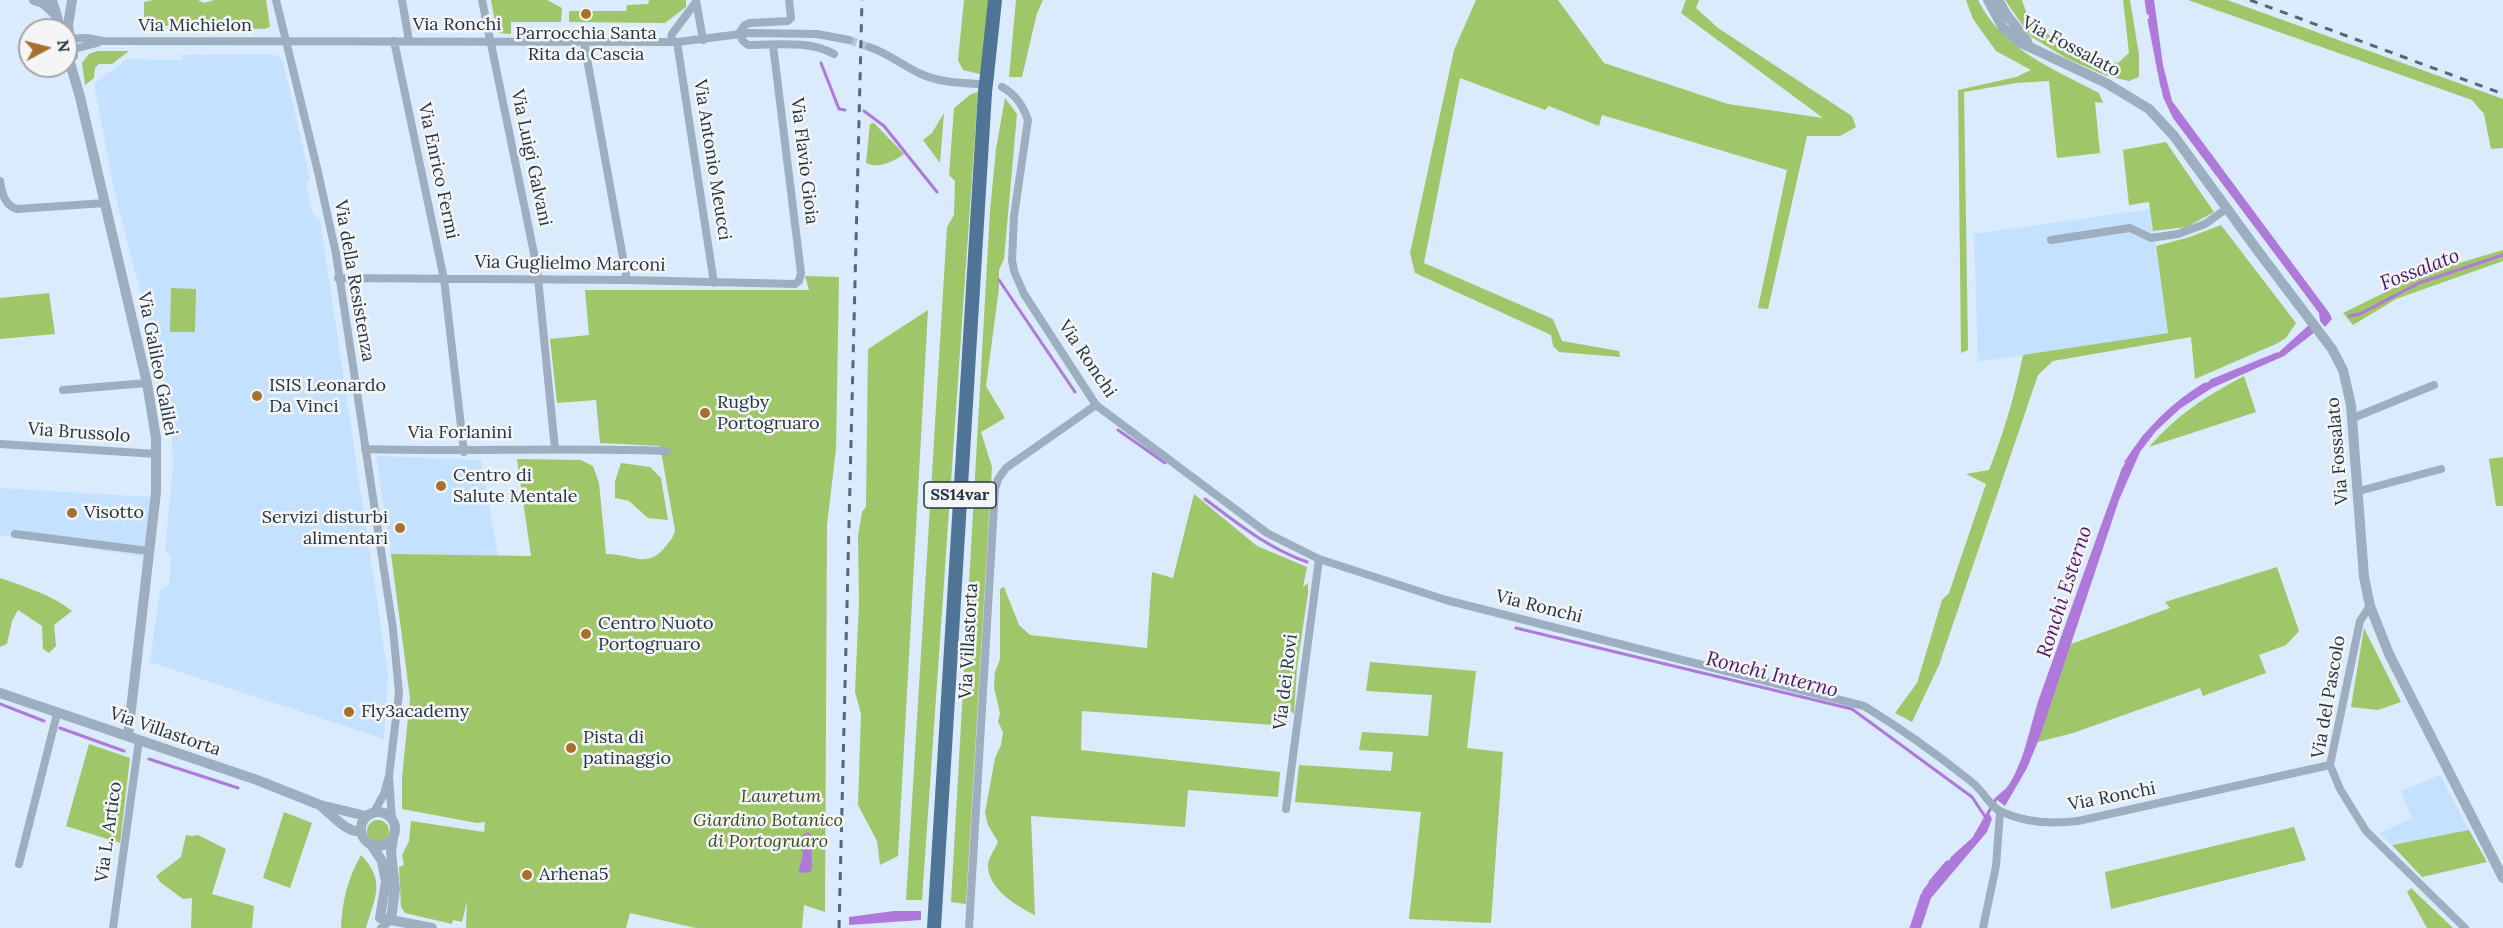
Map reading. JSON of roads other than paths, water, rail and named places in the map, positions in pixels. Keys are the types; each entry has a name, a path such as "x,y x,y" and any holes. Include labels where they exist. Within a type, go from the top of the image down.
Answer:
{"highway":[{"name":"SS14var","path":"934,928 983,84 995,0"},
{"name":"SS14var","path":"991,30 1004,0"}],"street":[{"path":"34,0 43,3 57,16"},
{"path":"52,0 57,16"},
{"name":"Via Galileo Galilei","path":"69,18 72,0"},
{"path":"276,0 287,43"},
{"path":"402,0 409,41"},
{"name":"Via Luigi Galvani","path":"482,0 539,280"},
{"name":"Via Fossalato","path":"1988,0 2003,28 2019,42 2106,83 2149,110 2174,136 2332,349 2348,387 2359,491 2364,577 2370,606 2390,654 2503,878"},
{"path":"1998,0 2006,14 2036,50"},
{"path":"696,1 703,40"},
{"path":"674,42 672,34 696,1"},
{"path":"789,2 791,18 788,21 745,25 739,33 743,41 748,45 808,45 824,48 834,54"},
{"name":"Via Ronchi","path":"287,43 674,42 703,40 739,33 817,34 849,40"},
{"name":"Via Michielon","path":"78,45 103,42 287,43"},
{"name":"Via Enrico Fermi","path":"394,42 444,279 464,452"},
{"path":"584,42 627,280"},
{"name":"Via Antonio Meucci","path":"674,42 714,283"},
{"name":"Via della Resistenza","path":"287,43 330,226 398,675 397,711 389,776"},
{"name":"Via Flavio Gioia","path":"773,45 801,273 799,280"},
{"path":"869,47 886,53 923,75 950,82 983,84"},
{"name":"Via Galileo Galilei","path":"75,78 147,383 157,454 156,492 133,738"},
{"name":"Via Ronchi","path":"1002,87 1016,98 1025,110 1028,120 1014,216 1011,260 1024,294 1096,405 1267,533 1319,559 1446,600 1864,706 1902,730 1960,773 1978,788 2000,812 2041,822 2057,824 2078,821 2330,765"},
{"path":"0,181 10,207 17,209 105,204"},
{"path":"2050,240 2130,228 2151,238 2178,234 2205,224 2226,209"},
{"name":"Via Guglielmo Marconi","path":"339,278 627,280 789,285 799,280"},
{"path":"539,280 555,449"},
{"path":"63,390 147,383"},
{"path":"2352,418 2434,385"},
{"name":"Via Villastorta","path":"969,928 995,489 998,479 1006,468 1096,405"},
{"name":"Via Brussolo","path":"0,444 157,454"},
{"name":"Via Forlanini","path":"365,449 464,452 555,449 668,451"},
{"path":"2359,491 2440,469"},
{"path":"15,534 149,550"},
{"name":"Via dei Rovi","path":"1286,809 1319,559"},
{"name":"Via del Pascolo","path":"2370,606 2360,621 2330,765 2340,789 2366,831 2465,928"},
{"name":"Via Villastorta","path":"0,693 257,780 320,805"},
{"path":"19,864 57,714"},
{"name":"Via L. Artico","path":"112,928 133,738"},
{"path":"383,924 390,889 386,882 382,861 372,846 364,840 360,831 363,820 370,814 389,776"},
{"path":"383,924 395,889 391,852 395,828 392,820 389,776"},
{"path":"320,805 370,814 384,813 392,820"},
{"path":"320,805 344,825 355,832 360,831"},
{"path":"1983,928 1996,866 2000,812"},
{"path":"372,846 386,844 393,837"},
{"path":"383,924 432,928"}],"waterway":[{"name":"Ronchi Esterno","path":"2146,0 2148,13"},
{"name":"Ronchi Esterno","path":"2149,20 2162,87"},
{"name":"Ronchi Interno","path":"821,63 839,109 845,110"},
{"name":"Ronchi Interno","path":"864,111 884,126 937,192"},
{"name":"Fossalato","path":"2349,316 2360,314 2419,283 2503,255"},
{"name":"Ronchi Interno","path":"999,280 1075,392"},
{"name":"Ronchi Esterno","path":"2211,381 2277,354"},
{"name":"Ronchi Esterno","path":"2126,462 2161,418 2181,400 2205,384"},
{"name":"Ronchi Interno","path":"1118,430 1165,463"},
{"name":"Ronchi Interno","path":"1205,499 1266,543 1307,562"},
{"name":"Ronchi Interno","path":"1516,628 1852,709 1972,797 1986,818"},
{"name":"Ronchi Esterno","path":"0,704 44,721"},
{"path":"60,728 124,751"},
{"name":"Ronchi Esterno","path":"149,759 238,788"},
{"name":"Ronchi Esterno","path":"1952,858 1974,838 1996,799 2005,791"},
{"name":"Ronchi Esterno","path":"1930,882 1947,862"},
{"name":"Ronchi Esterno","path":"1911,928 1922,895"}],"tunnel":[{"path":"849,40 869,47"}],"railway":[{"path":"839,928 862,0"},
{"path":"2250,0 2503,94"}],"place":[{"name":"Parrocchia Santa Rita da Cascia","path":"586,14"},
{"name":"ISIS Leonardo Da Vinci","path":"257,396"},
{"name":"Rugby Portogruaro","path":"705,413"},
{"name":"Centro di Salute Mentale","path":"441,486"},
{"name":"Visotto","path":"72,513"},
{"name":"Servizi disturbi alimentari","path":"400,528"},
{"name":"Centro Nuoto Portogruaro","path":"586,634"},
{"name":"Fly3academy","path":"349,712"},
{"name":"Pista di patinaggio","path":"571,748"},
{"name":"Arhena5","path":"527,875"}],"park label":[{"name":"Lauretum","path":"781,797"},
{"name":"Giardino Botanico di Portogruaro","path":"768,831"}]}
